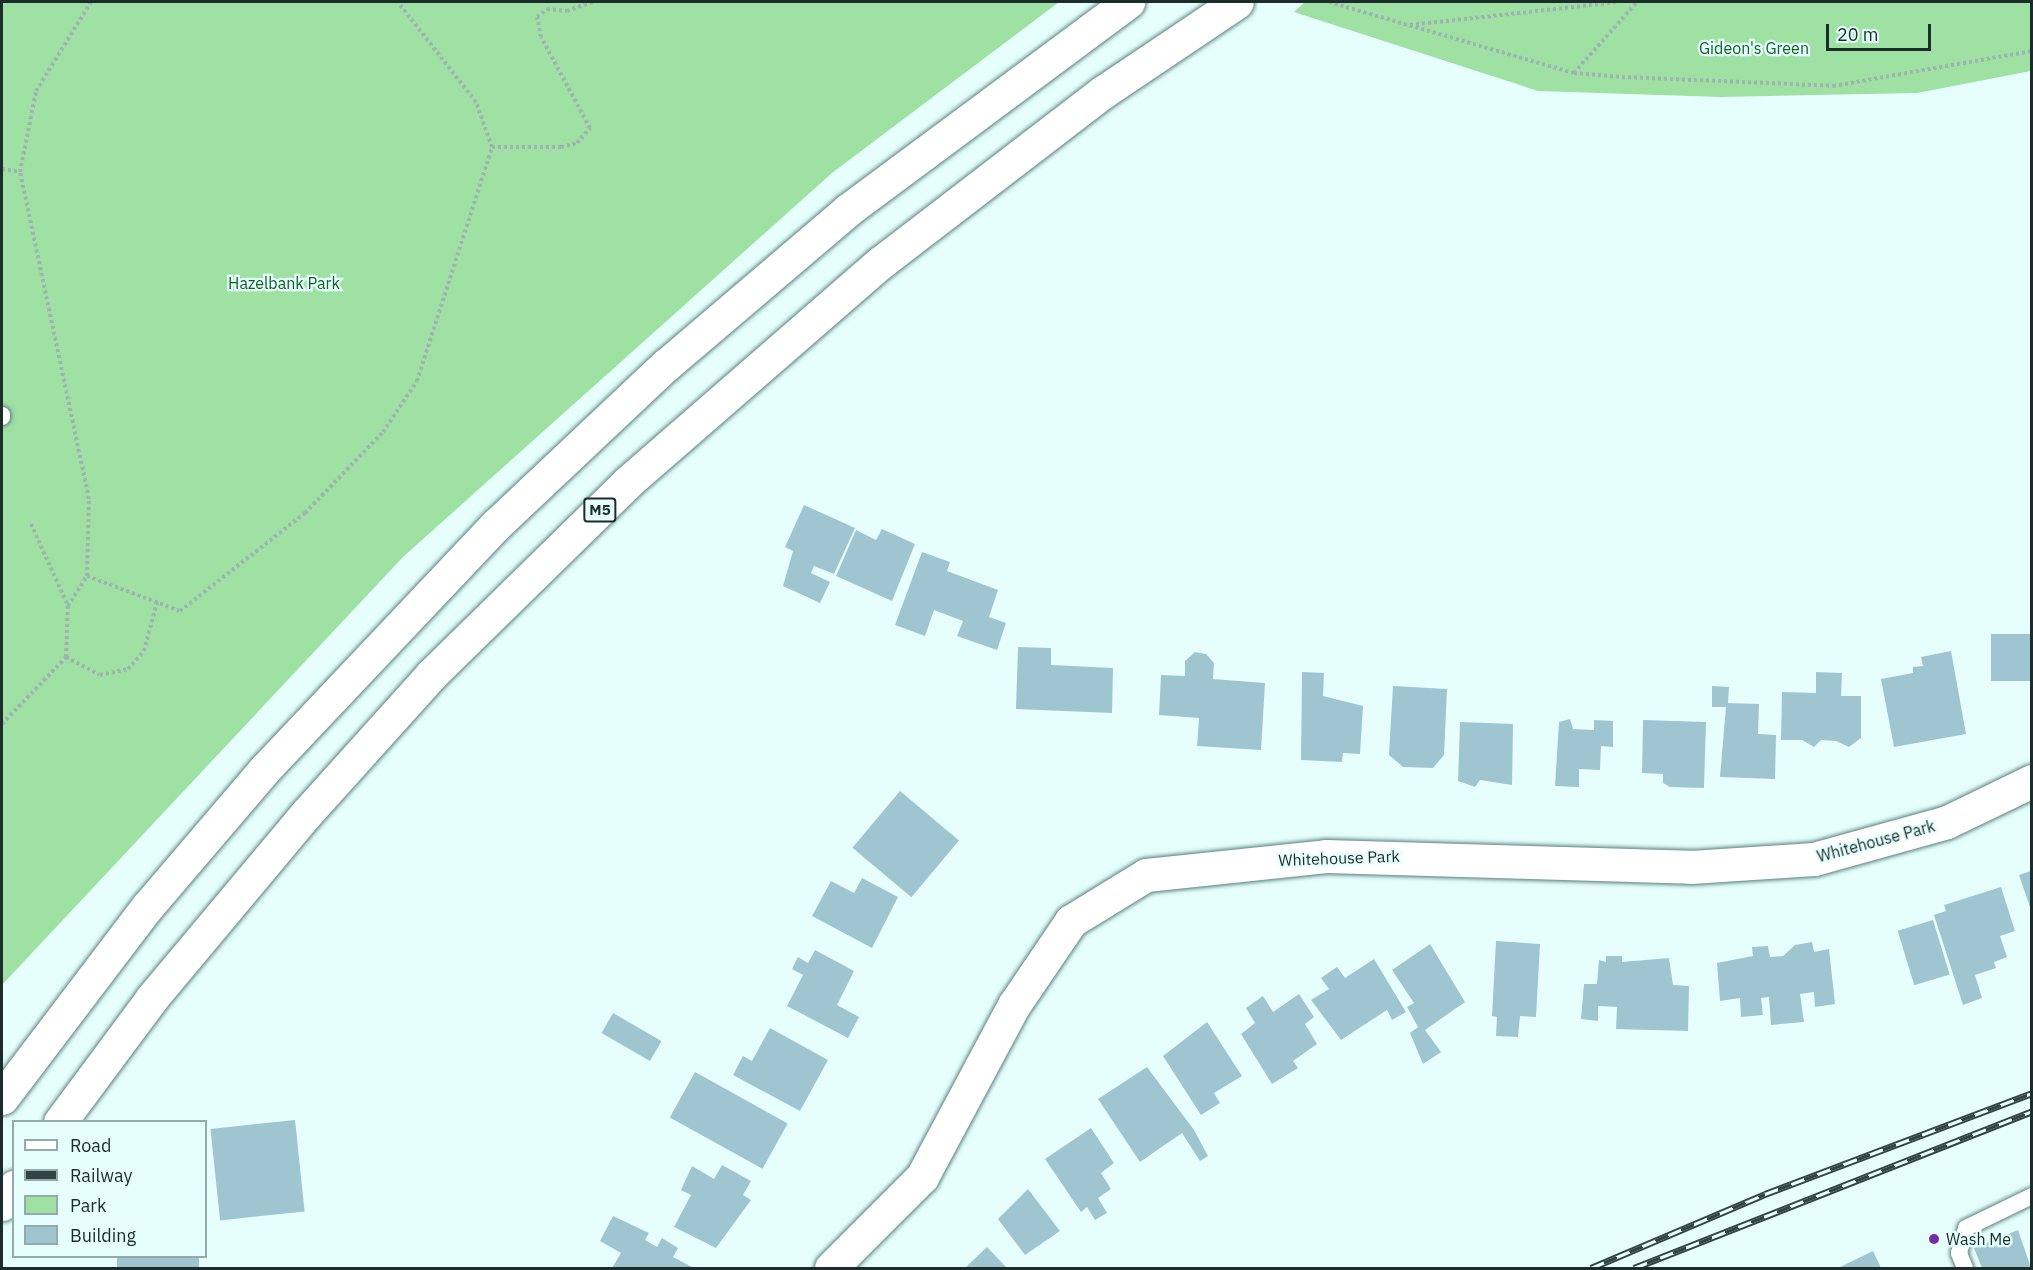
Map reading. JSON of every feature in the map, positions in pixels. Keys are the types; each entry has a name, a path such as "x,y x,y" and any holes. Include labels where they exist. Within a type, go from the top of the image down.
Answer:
{"main road":[{"path":"2,1098 148,906 265,769 497,524 666,364 848,210 1128,2"},
{"name":"M5","path":"61,1120 152,998 306,814 431,675 628,482 879,263 1103,92 1237,2"},
{"name":"Whitehouse Park","path":"831,1269 922,1177 963,1108 1014,1005 1071,921 1146,875 1326,855 1692,867 1814,859 1947,822 2031,781"},
{"path":"2,1204 12,1190"}],"lane":[{"path":"1965,1269 1959,1253 1966,1228 2031,1196"}],"path":[{"path":"68,606 87,576 89,500 20,172 36,91 90,2"},
{"path":"87,576 180,611 305,513 382,432 417,381 492,147 476,102 398,2"},
{"path":"492,147 561,147 577,142 590,128 541,37 537,17 547,9 567,10 592,2"},
{"path":"1329,2 1574,73 1833,86 2031,51"},
{"path":"1408,26 1618,2"},
{"path":"1574,73 1637,2"},
{"path":"2,170 20,172"},
{"path":"2,724 66,657 68,606 31,524"},
{"path":"66,657 100,675 128,669 144,651 157,602"}],"green space":[{"name":"Hazelbank Park","path":"2,2 1059,2 832,173 403,557 2,985"},
{"name":"Gideon's Green","path":"1305,2 2031,2 2031,71 1917,93 1721,97 1538,91 1294,12"}],"building":[{"path":"804,505 855,528 834,574 814,566 811,573 830,582 820,603 783,586 793,551 785,547"},
{"path":"882,529 915,544 892,601 836,576 856,530 876,540"},
{"path":"922,552 950,562 947,571 998,590 989,617 1006,623 997,650 957,636 963,621 934,610 925,636 895,625"},
{"path":"1991,634 2031,634 2031,681 1991,681"},
{"path":"1018,647 1051,648 1051,665 1113,668 1112,713 1016,709"},
{"path":"1951,651 1966,734 1894,747 1881,679 1913,673 1913,667 1923,666 1921,657"},
{"path":"1195,652 1206,654 1214,663 1213,679 1265,683 1261,750 1197,746 1199,718 1159,715 1161,675 1185,676 1185,661"},
{"path":"1302,672 1324,673 1323,696 1363,706 1360,754 1343,753 1342,762 1301,760"},
{"path":"1816,672 1842,673 1841,696 1861,696 1861,738 1849,747 1836,741 1821,740 1814,747 1802,740 1781,740 1782,692 1816,693"},
{"path":"1393,686 1447,689 1444,755 1433,768 1403,767 1389,755"},
{"path":"1712,686 1729,687 1728,703 1759,704 1758,734 1776,735 1775,779 1720,777 1726,707 1712,707"},
{"path":"1570,719 1573,729 1594,730 1594,720 1613,721 1613,747 1601,746 1600,770 1579,769 1579,787 1555,786 1559,722"},
{"path":"1643,720 1706,722 1704,788 1670,787 1663,783 1663,774 1642,773"},
{"path":"1460,722 1513,724 1512,785 1480,780 1475,787 1458,781"},
{"path":"900,791 959,840 911,897 852,848"},
{"path":"2031,871 2031,910 2019,875"},
{"path":"862,878 898,897 872,948 812,916 831,881 854,893"},
{"path":"2001,887 2015,931 2000,936 2007,957 1994,962 1996,968 1975,975 1982,998 1963,1005 1934,915 1946,911 1944,905"},
{"path":"1933,920 1950,975 1914,985 1898,931"},
{"path":"1496,941 1540,944 1536,1017 1520,1016 1518,1037 1496,1036 1497,1017 1492,1016"},
{"path":"1812,942 1814,952 1829,949 1835,1004 1815,1007 1814,992 1800,994 1804,1022 1771,1025 1769,997 1761,998 1763,1015 1741,1017 1740,998 1720,1001 1717,963 1753,956 1752,947 1768,946 1770,957 1783,956 1795,945"},
{"path":"1430,944 1465,1002 1425,1030 1441,1052 1423,1064 1410,1033 1418,1027 1407,1007 1414,1003 1392,970"},
{"path":"815,950 854,971 837,1005 859,1017 848,1038 787,1006 803,975 792,969 798,957 808,963"},
{"path":"1606,956 1622,956 1622,962 1669,958 1673,985 1689,986 1688,1031 1616,1029 1617,1007 1598,1006 1598,1021 1581,1019 1584,984 1597,984 1599,960 1606,962"},
{"path":"1374,959 1406,1012 1392,1020 1387,1010 1341,1040 1311,1000 1329,989 1321,978 1337,967 1345,978"},
{"path":"1299,994 1314,1017 1305,1024 1317,1044 1293,1061 1298,1068 1272,1084 1241,1034 1255,1023 1246,1008 1263,996 1273,1012"},
{"path":"613,1013 661,1041 650,1061 602,1033"},
{"path":"1207,1022 1242,1076 1214,1093 1220,1103 1201,1115 1163,1056"},
{"path":"770,1028 828,1060 800,1111 733,1075 743,1056 752,1061"},
{"path":"1147,1067 1194,1130 1208,1156 1200,1161 1182,1133 1140,1162 1098,1099"},
{"path":"695,1072 788,1123 762,1169 670,1117"},
{"path":"295,1120 305,1211 220,1220 210,1129"},
{"path":"1091,1128 1114,1163 1101,1173 1111,1189 1098,1198 1107,1213 1095,1220 1087,1207 1081,1212 1045,1159"},
{"path":"722,1165 751,1181 743,1195 751,1200 716,1248 674,1227 691,1195 681,1190 692,1166 714,1179"},
{"path":"1028,1189 1060,1231 1025,1255 998,1219"},
{"path":"613,1216 649,1233 645,1240 657,1247 662,1238 678,1248 673,1257 694,1268 612,1268 621,1253 600,1241"},
{"path":"2018,1230 2031,1268 1982,1268 1974,1248"},
{"path":"987,1247 1007,1268 965,1268"},
{"path":"1873,1251 1881,1268 1838,1268"},
{"path":"117,1258 199,1258 199,1268 117,1268"}],"railway":[{"path":"1591,1268 1765,1194 2032,1093"},
{"path":"1634,1268 2032,1111"}],"place":[{"name":"Wash Me","path":"1934,1239"}]}
